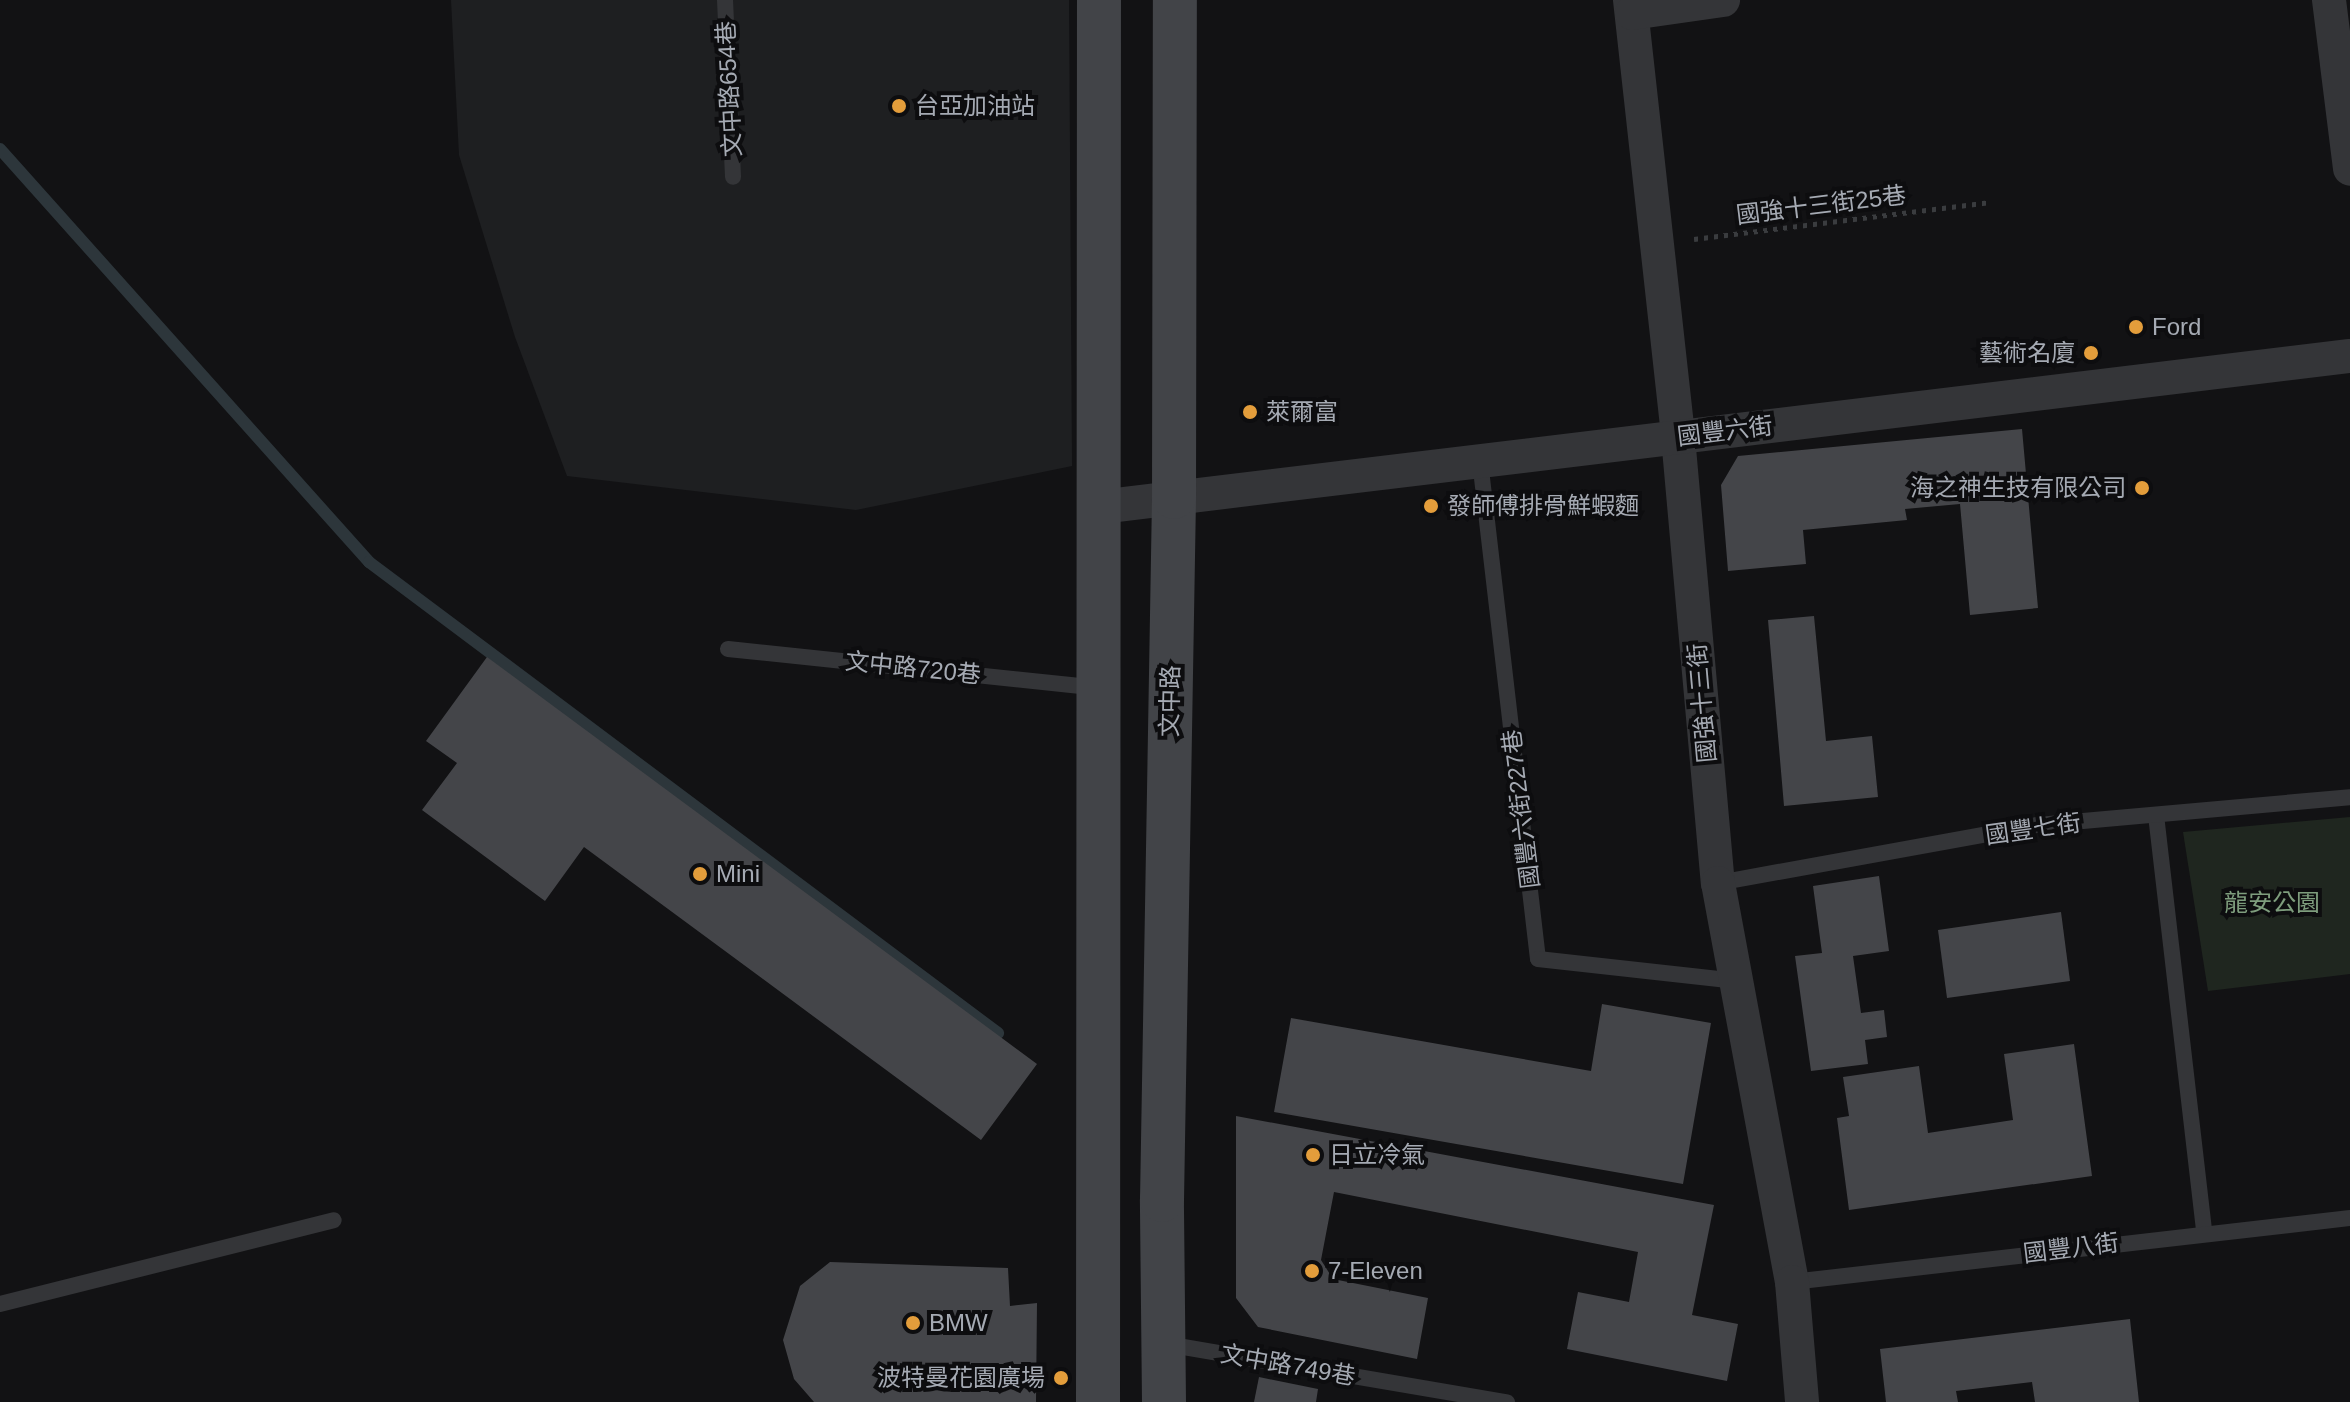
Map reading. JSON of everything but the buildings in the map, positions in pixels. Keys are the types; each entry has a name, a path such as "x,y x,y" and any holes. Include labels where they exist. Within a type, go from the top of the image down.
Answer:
{"street":[{"path":"1098,1402 1099,0"},
{"name":"文中路","path":"1164,1402 1162,1200 1174,497 1175,0"},
{"path":"1631,6 1723,0"},
{"path":"2329,0 2350,169"},
{"name":"國強十三街","path":"1631,6 1678,437 1718,883 1792,1282 1802,1402"},
{"name":"國豐六街","path":"1100,507 2350,356"},
{"path":"1098,1199 1162,1200"}],"lane":[{"name":"文中路654巷","path":"725,0 733,177"},
{"name":"國豐六街227巷","path":"1480,461 1538,959 1737,981"},
{"name":"文中路720巷","path":"728,649 1099,689"},
{"name":"國豐七街","path":"1718,883 2038,825 2350,797"},
{"path":"2156,815 2204,1233"},
{"name":"國豐八街","path":"1792,1282 2350,1218"},
{"path":"0,1304 334,1220"},
{"name":"文中路749巷","path":"1163,1344 1507,1402"}],"path":[{"name":"國強十三街25巷","path":"1657,244 1989,202"}],"shaded area":[{"path":"451,0 1069,0 1072,466 856,510 567,476 515,337 459,155"}],"green space":[{"name":"龍安公園","path":"2350,817 2350,974 2208,991 2183,832"}],"waterway":[{"path":"0,149 369,562 998,1033"}],"place":[{"name":"台亞加油站","path":"899,106"},
{"name":"Ford","path":"2136,327"},
{"name":"藝術名廈","path":"2091,353"},
{"name":"萊爾富","path":"1250,412"},
{"name":"海之神生技有限公司","path":"2142,488"},
{"name":"發師傅排骨鮮蝦麵","path":"1431,506"},
{"name":"Mini","path":"700,874"},
{"name":"日立冷氣","path":"1313,1155"},
{"name":"7-Eleven","path":"1312,1271"},
{"name":"BMW","path":"913,1323"},
{"name":"波特曼花園廣場","path":"1061,1378"}]}
